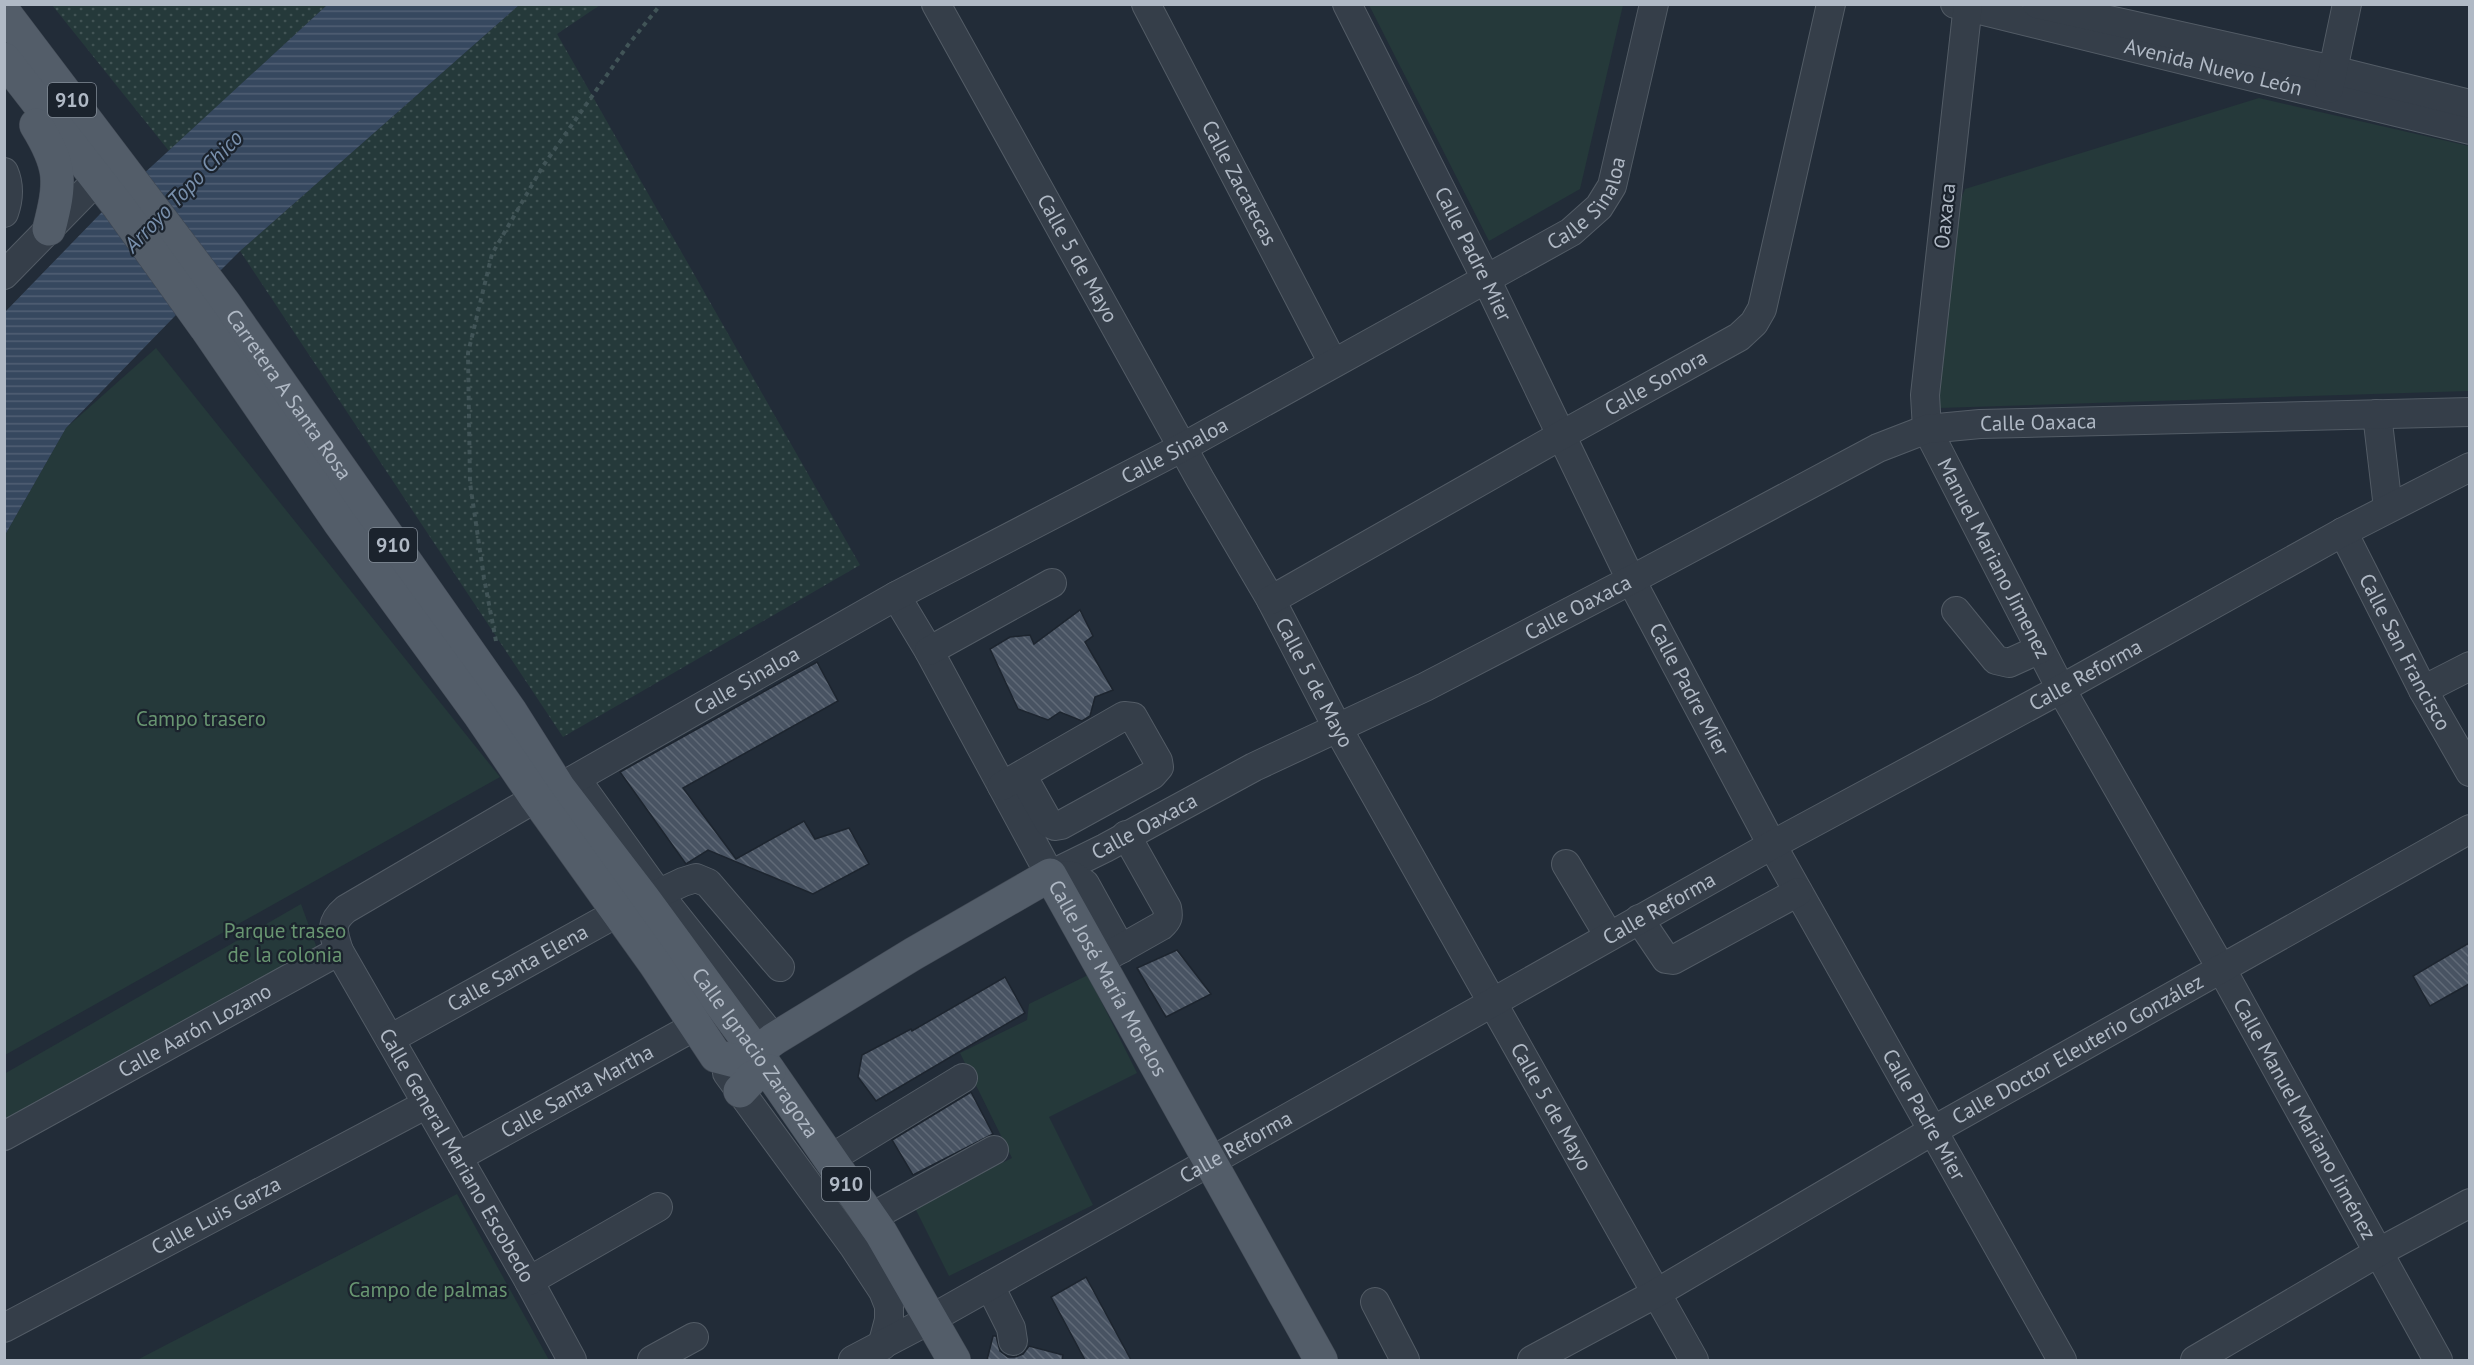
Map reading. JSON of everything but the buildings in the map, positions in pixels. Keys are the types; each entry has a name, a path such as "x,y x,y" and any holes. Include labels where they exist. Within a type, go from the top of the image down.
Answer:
{"main road":[{"name":"Carretera A Santa Rosa","path":"4,12 129,197 215,316 339,522 479,714 557,789"},
{"name":"Carretera A Santa Rosa","path":"4,59 97,180 129,197"},
{"path":"4,80 33,121 55,158 58,182 49,228"},
{"name":"910","path":"557,789 640,902"},
{"name":"Calle José María Morelos","path":"1050,875 1110,955 1209,1161 1321,1360"},
{"name":"Calle Oaxaca","path":"740,1091 753,1077 766,1054 913,954 1050,875"},
{"name":"Calle Ignacio Zaragoza","path":"640,902 697,1025 716,1056"},
{"name":"Calle Ignacio Zaragoza","path":"640,902 766,1054 830,1159 870,1218 954,1360"},
{"path":"716,1056 740,1062 766,1054"}],"street":[{"name":"Calle 5 de Mayo","path":"936,4 1200,479 1271,600 1337,727 1694,1360"},
{"name":"Calle Zacatecas","path":"1146,4 1334,363"},
{"name":"Calle Padre Mier","path":"1347,4 1486,279 1631,580 1772,845 2062,1360"},
{"name":"Calle Sinaloa","path":"557,789 896,596 1183,447 1571,232 1599,207 1608,195 1654,4"},
{"name":"Calle Sonora","path":"1271,600 1560,435 1739,337 1754,323 1762,309 1831,4"},
{"path":"2037,4 2102,30"},
{"path":"2330,83 2347,4"},
{"name":"Avenida Nuevo León","path":"1964,5 2102,30 2449,112"},
{"name":"Oaxaca","path":"1928,429 1925,395 1964,5"},
{"path":"4,172 9,184 8,202 4,213"},
{"path":"4,275 97,180"},
{"name":"Calle Oaxaca","path":"1050,875 1254,767 1425,687 1878,448 1928,429 1980,424 2469,412"},
{"path":"2377,414 2388,508"},
{"name":"Manuel Mariano Jimenez","path":"1928,429 2061,689"},
{"path":"1144,466 1176,464 1200,479"},
{"name":"Calle Reforma","path":"854,1360 990,1286 1772,845 2061,689 2343,532 2469,467"},
{"name":"Calle San Francisco","path":"2343,532 2423,690 2469,772"},
{"path":"929,651 1052,583"},
{"name":"Calle José María Morelos","path":"896,596 1012,780 1050,875"},
{"path":"1956,611 1996,660 2009,663 2040,650"},
{"path":"2423,690 2469,666"},
{"name":"Calle Manuel Mariano Jiménez","path":"2061,689 2221,968 2438,1360"},
{"path":"1129,715 1134,717 1158,761 1157,771 1152,775 1061,825 1055,826 1049,823 1012,780 1129,715"},
{"path":"1152,775 1170,812"},
{"path":"339,951 333,924 346,909 557,789 640,902"},
{"path":"1088,810 1116,841 1167,908 1169,916 1167,922 1161,926 1110,955"},
{"name":"Calle Doctor Eleuterio González","path":"1532,1360 1655,1294 1934,1130 2469,829"},
{"path":"1566,864 1609,936"},
{"name":"Calle Santa Elena","path":"390,1039 640,902 682,882 702,878 780,966"},
{"path":"1639,919 1666,959 1672,960 1798,892"},
{"name":"Calle General Mariano Escobedo","path":"339,951 572,1360"},
{"name":"Calle Aarón Lozano","path":"4,1136 339,951"},
{"name":"Calle Santa Martha","path":"458,1157 697,1025"},
{"name":"Calle Ignacio Zaragoza","path":"716,1056 854,1247 883,1291 889,1306 889,1320 882,1346"},
{"path":"830,1159 963,1078"},
{"name":"Calle Luis Garza","path":"4,1328 427,1104"},
{"path":"870,1218 994,1150"},
{"path":"2194,1360 2379,1252 2469,1203"},
{"path":"529,1281 658,1207"},
{"path":"990,1286 1011,1328 1013,1341"},
{"path":"1375,1302 1405,1360"},
{"path":"652,1360 694,1337"}],"path":[{"path":"498,648 484,578 470,483 468,353 492,254 543,166 628,45 661,4"}],"green space":[{"path":"52,5 327,5 169,151"},
{"path":"519,5 600,5 557,34 860,565 563,737 240,251"},
{"path":"1369,5 1623,5 1580,189 1489,241"},
{"path":"2259,98 2469,146 2469,391 1939,408 1932,396 1958,206 1965,189"},
{"name":"Campo trasero","path":"156,348 500,777 5,1055 5,535 66,428"},
{"name":"Parque traseo de la colonia","path":"301,904 319,954 5,1120 4,1074"},
{"path":"1088,975 1137,1073 1049,1117 1093,1205 949,1276 914,1206 1012,1158 960,1053 1027,1020 1029,1004"},
{"name":"Campo de palmas","path":"457,1194 549,1360 137,1360"}],"water":[{"name":"Arroyo Topo Chico","path":"327,5 519,5 240,251 66,428 5,535 5,312 102,212"}]}
